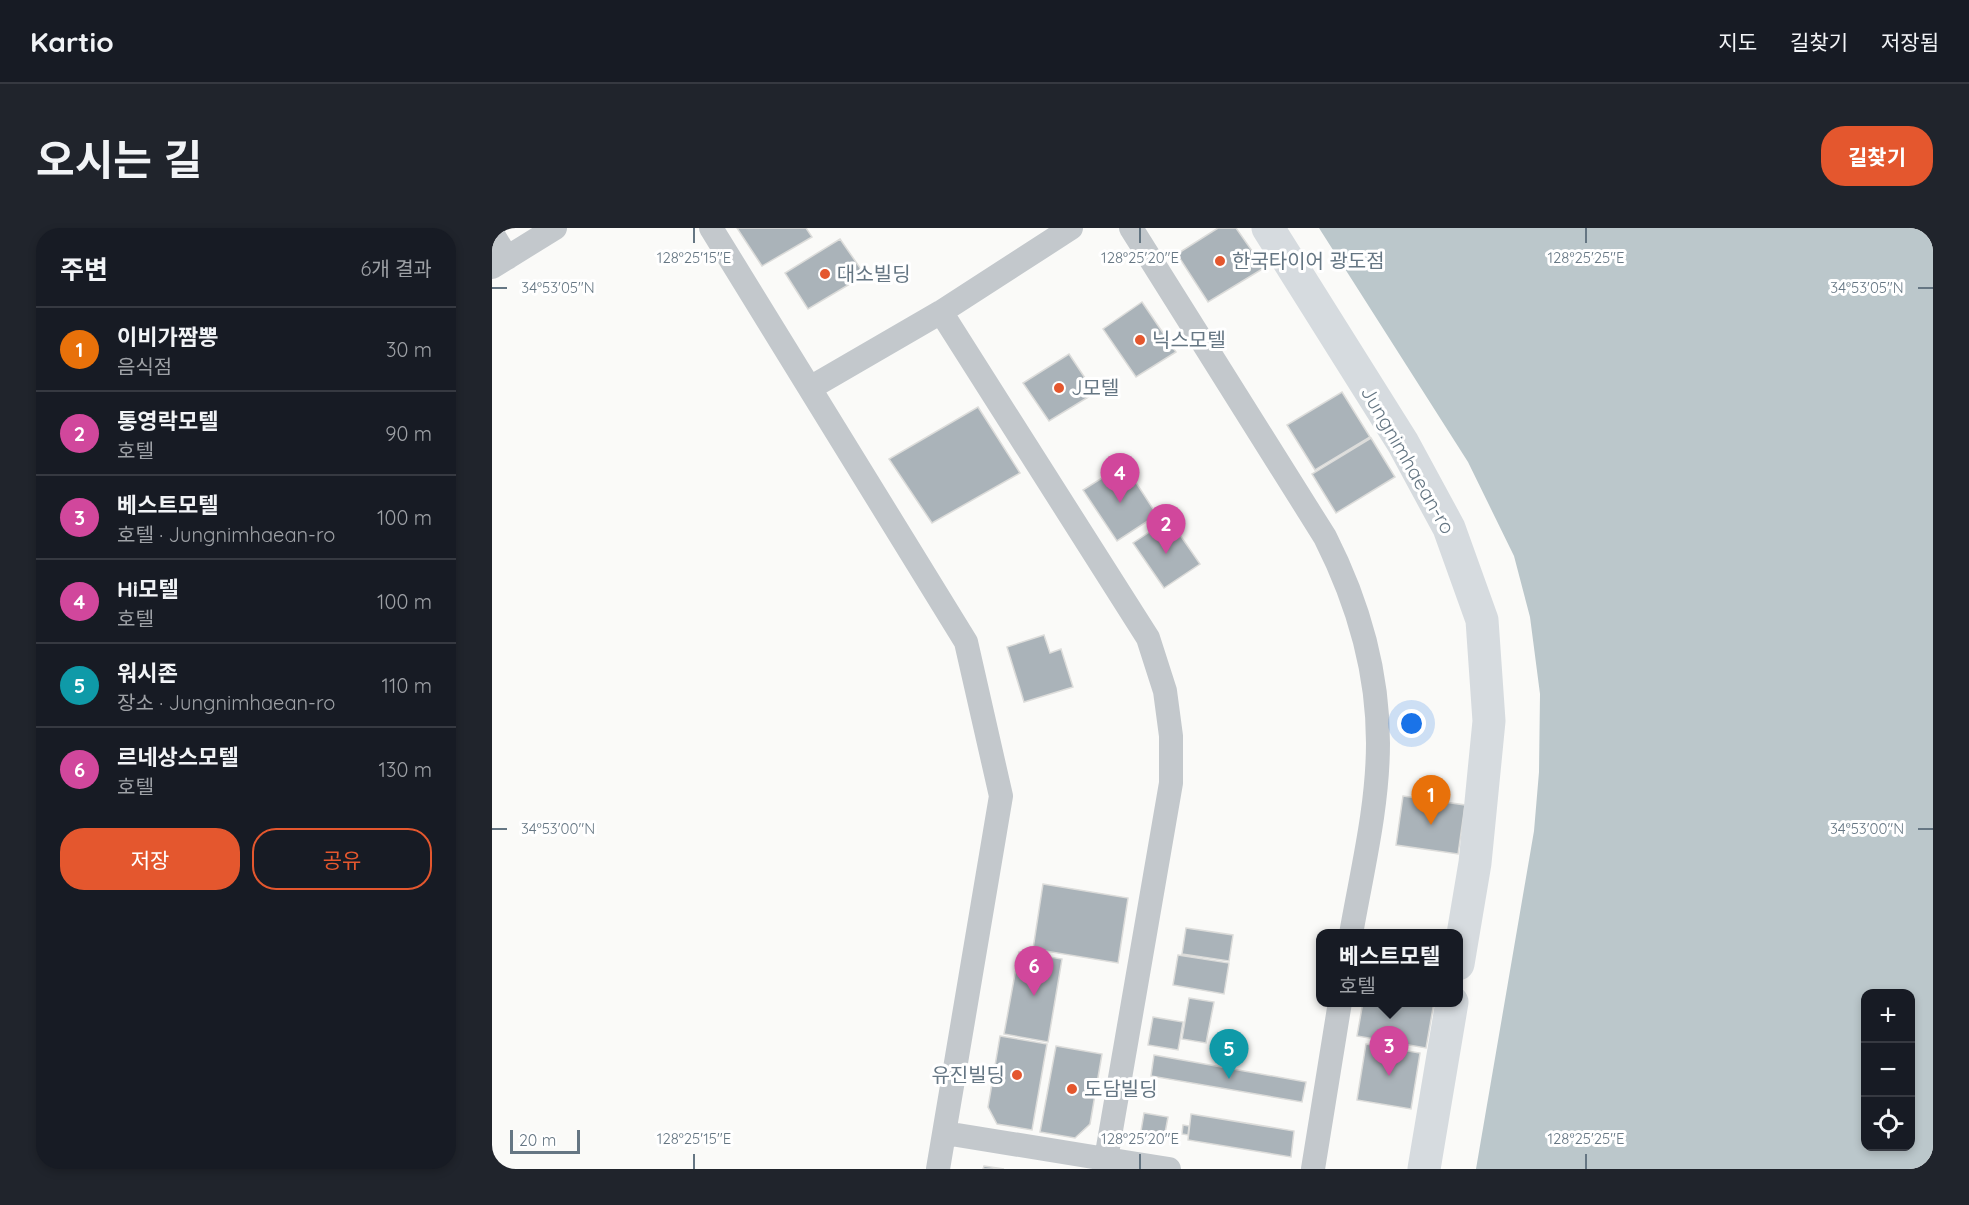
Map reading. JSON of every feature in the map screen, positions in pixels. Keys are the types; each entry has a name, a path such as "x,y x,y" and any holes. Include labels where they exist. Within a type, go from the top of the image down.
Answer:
{"street":[{"path":"492,233 499,263 555,228"},
{"path":"711,228 966,642 1001,796 938,1169"},
{"path":"810,388 941,312 1071,228"},
{"path":"1131,228 1325,537 1340,567 1364,634 1371,663 1378,743 1375,786 1352,929"},
{"name":"Jungnimhaean-ro","path":"1268,228 1403,443 1444,518 1482,620 1489,721 1474,863 1463,932"},
{"path":"941,312 1148,638 1165,691 1171,736 1170,783 1106,1159"},
{"path":"1313,1169 1339,1007"},
{"path":"1424,1169 1451,1007"},
{"path":"945,1133 1169,1169"}],"shaded area":[{"path":"1319,228 1933,228 1933,1169 1476,1169 1534,831 1539,772 1540,694 1530,617 1514,556 1468,462"}],"building":[{"path":"737,228 806,228 812,237 762,266"},
{"name":"한국타이어 광도점","path":"1218,228 1236,228 1264,268 1208,302 1177,254"},
{"name":"대소빌딩","path":"840,239 865,275 808,309 785,273"},
{"name":"닉스모텔","path":"1142,302 1176,352 1136,377 1103,329"},
{"name":"J모텔","path":"1069,354 1095,393 1049,421 1023,383"},
{"path":"1342,392 1370,437 1315,470 1287,425"},
{"path":"978,407 1020,473 932,523 889,459"},
{"path":"1371,438 1395,477 1336,513 1312,474"},
{"path":"1124,464 1157,515 1117,541 1083,490"},
{"path":"1169,519 1200,564 1164,588 1133,543"},
{"path":"1044,635 1050,653 1061,649 1073,687 1024,702 1007,647"},
{"path":"1403,796 1465,805 1458,854 1396,845"},
{"path":"1043,884 1128,898 1118,963 1033,949"},
{"path":"1186,928 1233,935 1229,961 1182,954"},
{"path":"1019,952 1062,959 1048,1042 1004,1034"},
{"path":"1178,955 1229,963 1224,994 1173,985"},
{"path":"1189,998 1214,1002 1206,1043 1182,1039"},
{"path":"1362,1007 1433,1007 1426,1048 1357,1036"},
{"path":"1153,1017 1183,1022 1178,1050 1148,1045"},
{"name":"유진빌딩","path":"1000,1036 1047,1044 1032,1130 997,1124 988,1107"},
{"path":"1366,1044 1420,1053 1411,1109 1357,1100"},
{"name":"도담빌딩","path":"1056,1046 1102,1054 1090,1124 1075,1138 1040,1132"},
{"path":"1154,1055 1306,1082 1302,1102 1151,1076"},
{"path":"1144,1113 1168,1117 1163,1144 1148,1141 1141,1131"},
{"path":"1191,1114 1294,1131 1291,1157 1188,1140"},
{"path":"1183,1125 1189,1126 1188,1135 1182,1134"},
{"path":"984,1166 1004,1169 983,1169"}],"place":[{"name":"한국타이어 광도점","path":"1220,261"},
{"name":"대소빌딩","path":"825,274"},
{"name":"닉스모텔","path":"1140,340"},
{"name":"J모텔","path":"1059,388"},
{"name":"Hi모텔","path":"1120,503"},
{"name":"통영락모텔","path":"1166,554"},
{"name":"이비가짬뽕","path":"1431,825"},
{"name":"르네상스모텔","path":"1034,996"},
{"name":"유진빌딩","path":"1017,1075"},
{"name":"베스트모텔","path":"1389,1076"},
{"name":"워시존","path":"1229,1079"},
{"name":"도담빌딩","path":"1072,1089"}]}
